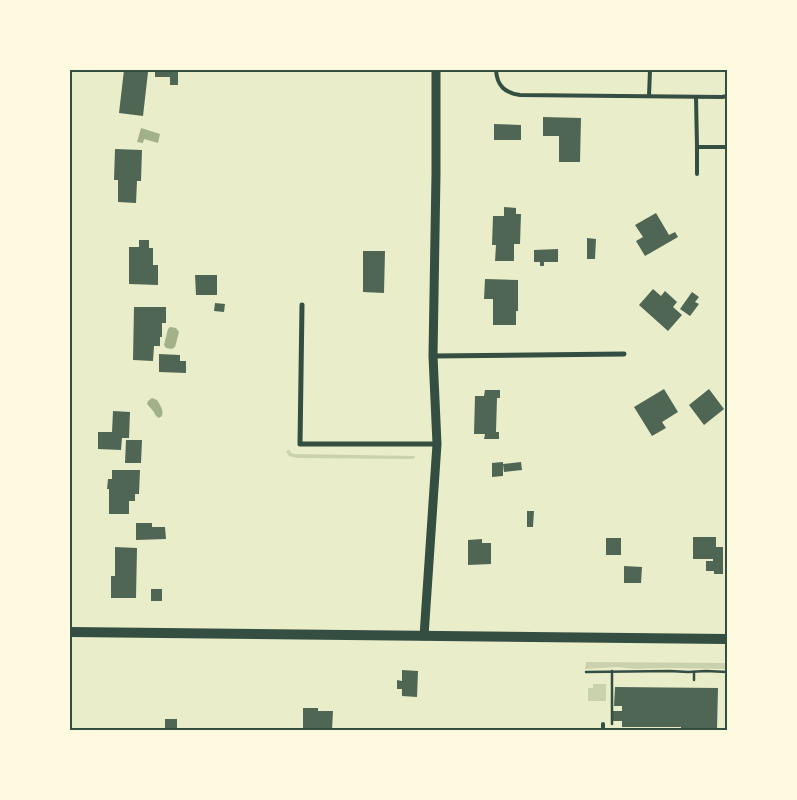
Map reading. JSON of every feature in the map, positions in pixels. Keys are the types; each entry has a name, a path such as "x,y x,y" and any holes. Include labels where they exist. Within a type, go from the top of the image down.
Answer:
{"main road":[{"path":"70,632 727,639"}],"street":[{"path":"424,636 436,444 433,356 436,70"},
{"path":"302,305 300,444 436,444"},
{"path":"433,356 624,354"}],"lane":[{"path":"496,70 501,86 512,94 520,95 727,96"},
{"path":"649,96 650,70"},
{"path":"696,97 697,174"},
{"path":"697,147 727,147"},
{"path":"603,724 603,730"}],"path":[{"path":"586,672 612,670 635,672 660,670 727,672"},
{"path":"612,670 612,730"},
{"path":"694,672 694,680"}],"shaded area":[{"path":"141,128 160,134 158,143 144,139 143,143 137,142"},
{"path":"170,327 176,328 179,332 175,347 172,349 166,348 164,345"},
{"path":"152,398 157,400 162,410 162,416 159,418 147,404"},
{"path":"290,450 291,453 295,454 415,456 414,459 297,458 289,456 286,451"},
{"path":"586,662 727,663 727,669 636,669 618,667 585,669"},
{"path":"593,684 606,684 606,701 588,701 588,688 593,688"}],"building":[{"path":"124,70 148,72 143,116 119,113"},
{"path":"155,70 178,70 178,85 170,85 170,77 155,77"},
{"path":"543,117 581,118 580,162 559,162 559,136 543,136"},
{"path":"494,124 521,125 521,140 494,140"},
{"path":"115,149 142,150 141,181 137,181 136,203 118,202 118,180 114,180"},
{"path":"504,207 516,208 516,214 521,214 520,244 514,244 514,261 495,261 496,245 492,245 493,216 504,216"},
{"path":"656,213 669,235 675,232 678,237 645,256 636,241 643,237 635,225"},
{"path":"587,238 596,239 595,259 587,259"},
{"path":"139,240 149,240 149,248 153,248 153,265 158,265 158,285 129,284 129,247 139,247"},
{"path":"558,249 558,262 544,262 544,266 540,266 540,262 534,262 534,250"},
{"path":"363,251 385,251 384,293 363,292"},
{"path":"195,275 217,275 217,295 196,295"},
{"path":"485,279 518,280 516,325 493,325 493,299 484,299"},
{"path":"653,289 661,296 665,291 677,302 673,307 682,315 668,331 639,305"},
{"path":"692,292 699,297 695,302 699,304 690,316 680,309"},
{"path":"215,303 225,304 224,312 214,311"},
{"path":"134,307 166,307 166,323 162,323 160,346 154,346 153,361 133,360"},
{"path":"159,354 180,355 180,361 186,361 186,373 159,372"},
{"path":"664,389 678,412 662,422 666,428 652,436 634,407"},
{"path":"709,389 724,409 704,425 689,405"},
{"path":"485,390 500,390 500,398 497,398 496,432 499,432 499,439 484,439 485,434 474,434 475,396 484,396"},
{"path":"113,411 130,412 129,438 122,438 121,450 98,449 98,432 112,432"},
{"path":"126,440 142,440 141,463 125,463"},
{"path":"503,462 503,476 492,477 492,463"},
{"path":"521,462 522,470 504,472 503,464"},
{"path":"112,470 140,470 139,494 135,494 135,501 129,501 129,514 109,514 109,489 107,489 108,479 112,479"},
{"path":"527,511 534,511 533,527 527,527"},
{"path":"136,523 152,523 152,527 165,527 166,539 136,540"},
{"path":"693,537 716,537 716,547 723,547 723,574 714,574 714,571 706,571 706,561 713,561 713,559 693,559"},
{"path":"606,538 621,538 621,555 606,555"},
{"path":"482,539 482,543 491,543 491,564 468,565 468,540"},
{"path":"115,547 137,548 136,598 111,598 111,576 115,576"},
{"path":"624,566 642,567 641,583 624,583"},
{"path":"151,589 162,589 162,601 151,601"},
{"path":"402,670 418,671 417,697 402,696 402,689 397,689 397,680 402,681"},
{"path":"615,687 718,688 717,730 681,730 681,727 622,727 622,721 613,721 613,711 622,711 622,706 614,706"},
{"path":"303,708 333,711 332,730 303,730"},
{"path":"165,719 177,719 177,730 165,730"}]}
